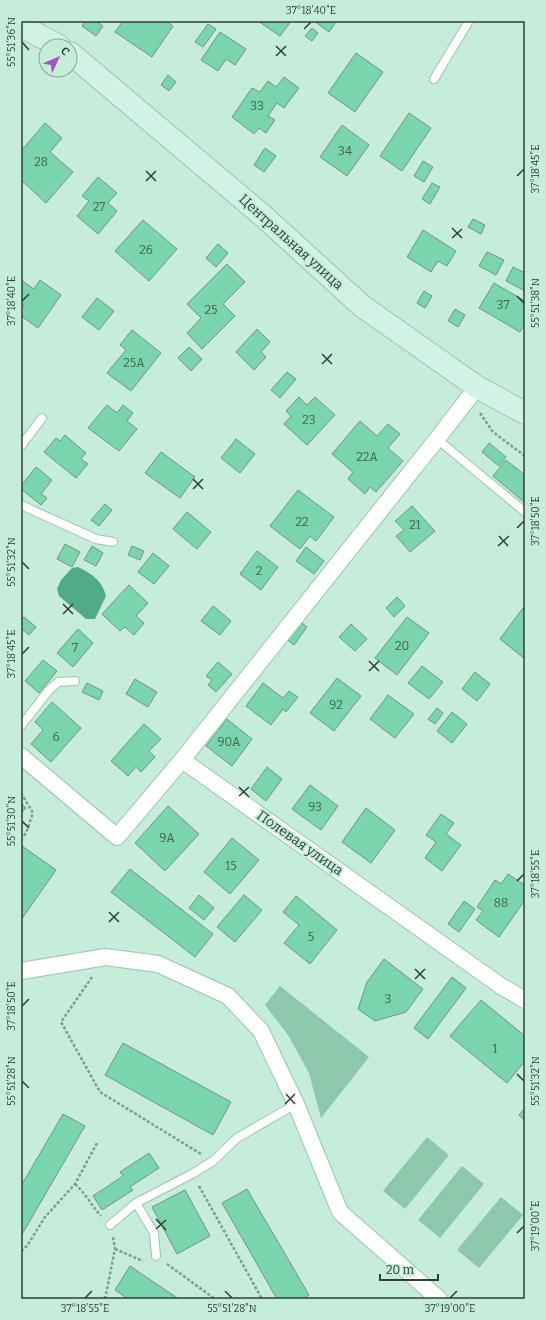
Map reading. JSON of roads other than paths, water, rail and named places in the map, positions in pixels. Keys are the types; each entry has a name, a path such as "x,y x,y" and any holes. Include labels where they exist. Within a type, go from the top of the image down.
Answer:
{"street":[{"path":"21,26 44,38"},
{"name":"Центральная улица","path":"78,59 262,215 362,306 477,386 525,413"},
{"path":"21,756 117,837 182,760 437,439 477,386"},
{"name":"Полевая улица","path":"182,760 501,986 525,1000"},
{"path":"21,971 106,957 158,964 228,996 261,1031 296,1104 340,1212 439,1299"}],"lane":[{"path":"434,79 469,21"},
{"path":"21,446 42,418"},
{"path":"437,439 525,512"},
{"path":"21,505 96,539 113,542"},
{"path":"21,726 58,682 75,681"},
{"path":"110,1225 136,1203 214,1161 237,1138 296,1104"},
{"path":"136,1203 154,1233 156,1256"}]}
